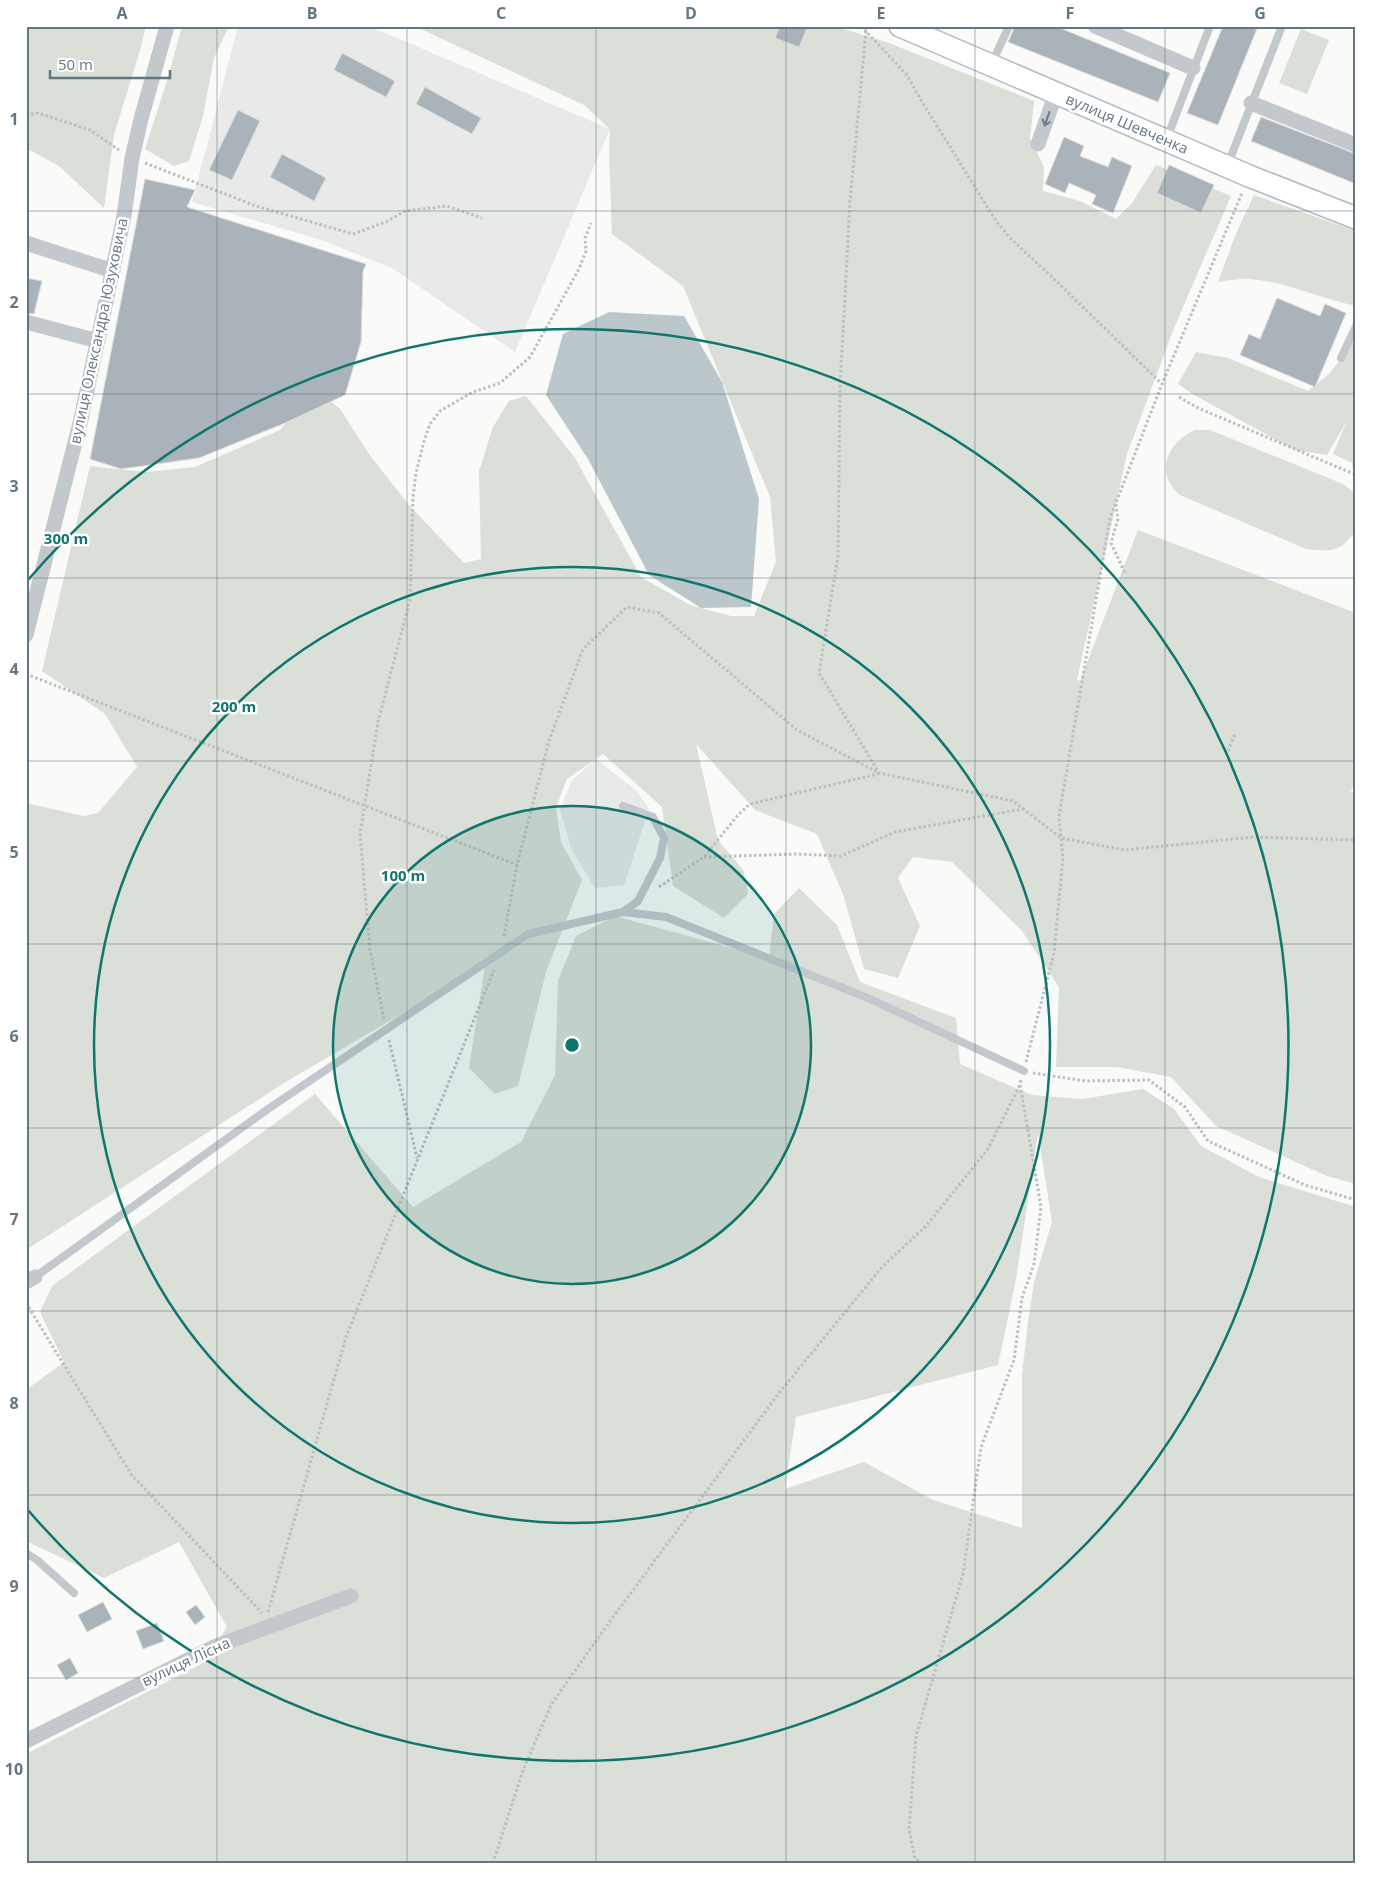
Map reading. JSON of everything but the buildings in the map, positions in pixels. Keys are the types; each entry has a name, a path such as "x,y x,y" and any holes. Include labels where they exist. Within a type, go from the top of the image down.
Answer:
{"street":[{"name":"вулиця Олександра Юзуховича","path":"26,635 81,420 124,216 132,158 167,26"},
{"name":"вулиця Шевченка","path":"900,26 1250,176 1356,218"},
{"path":"1095,26 1193,68"},
{"path":"1038,144 1056,93"},
{"path":"1251,103 1356,145"},
{"path":"26,243 113,271"},
{"path":"26,322 98,341"},
{"name":"вулиця Лісна","path":"26,1740 214,1647 351,1596"}],"lane":[{"path":"992,65 1009,26"},
{"path":"1166,140 1210,26"},
{"path":"1227,166 1282,26"},
{"path":"1341,358 1356,326"},
{"path":"623,806 653,817 664,838 660,858 638,901 623,912"},
{"path":"31,1280 268,1109 528,934 623,912 666,917 868,998 1024,1071"},
{"path":"26,1552 74,1593"}],"path":[{"path":"861,26 907,75 996,221 1011,239 1162,384"},
{"path":"866,31 850,202 841,368 838,556 819,673 879,773"},
{"path":"26,115 38,113 90,130 132,158 256,206 353,234 386,222 405,211 447,206 482,218"},
{"path":"493,1863 522,1774 551,1705 608,1624 779,1393 882,1267 926,1226 988,1149 1020,1084 1054,954 1063,858 1059,816 1110,518 1162,384 1250,176"},
{"path":"418,1159 386,1029 370,950 360,834 378,722 410,600 413,497 424,441 430,424 440,411 473,392 500,383 530,357 579,269 586,250 585,238 591,223"},
{"path":"1179,397 1198,408 1356,476"},
{"path":"1116,503 1118,519 1111,543 1125,573"},
{"path":"26,1303 131,1474 266,1618 346,1337 501,952 517,865 549,741 583,649 627,607 659,612 797,730 879,773 1013,801 1062,838 1125,850 1252,837 1356,840"},
{"path":"26,674 517,865"},
{"path":"1228,751 1235,734"},
{"path":"638,901 704,857 738,815 750,804 879,773"},
{"path":"704,857 797,854 842,856 895,832 1024,809"},
{"path":"1024,1071 1084,1081 1149,1080 1185,1107 1208,1142 1305,1185 1356,1200"},
{"path":"923,1863 914,1861 909,1829 916,1736 963,1574 981,1447 1014,1360 1022,1298 1034,1264 1041,1207 1020,1084"}],"shaded area":[{"path":"26,26 146,26 114,135 104,208 59,166 26,148"},
{"path":"182,26 229,26 214,58 203,116 189,161 174,166 145,149"},
{"path":"238,26 369,26 610,129 515,352 392,268 321,240 192,202"},
{"path":"414,26 835,26 889,43 1034,101 1030,139 1044,167 1043,191 1080,201 1116,219 1132,203 1156,165 1231,196 1174,328 1127,454 1077,680 1080,681 1138,530 1356,613 1356,778 1351,792 1347,791 1356,794 1356,1184 1327,1176 1216,1126 1171,1077 1117,1067 1056,1067 1059,987 1022,931 952,862 913,857 898,878 920,926 898,978 864,969 844,897 817,834 755,810 696,744 718,840 744,871 748,894 724,918 673,886 662,807 603,754 567,779 556,807 561,842 582,880 546,972 518,1086 495,1094 469,1068 485,965 284,1083 26,1250 26,803 83,816 98,813 137,767 105,714 42,671 90,466 146,472 195,467 280,430 314,388 340,409 369,454 408,504 464,563 481,559 479,471 493,427 509,401 526,396 575,458 641,577 690,605 731,616 754,616 776,562 770,497 683,286 612,234 610,129 584,105"},
{"path":"1301,29 1329,40 1307,94 1279,83"},
{"path":"1254,195 1356,231 1356,306 1262,280 1241,279 1218,282 1237,231"},
{"path":"609,312 684,316 722,382 759,499 751,607 701,608 649,575 588,459 546,395 563,334"},
{"path":"1356,339 1356,476 1353,472 1352,463 1333,454 1347,421 1327,455 1295,450 1194,395 1178,384 1196,352 1228,358 1308,391 1329,374"},
{"path":"1195,430 1210,430 1343,484 1356,494 1356,530 1345,543 1335,549 1306,549 1180,495 1167,478 1167,459 1177,442"},
{"path":"596,759 637,791 649,809 624,885 595,888 571,849 560,809 572,780"},
{"path":"799,888 837,925 860,982 956,1018 960,1064 1032,1095 1082,1099 1143,1089 1174,1109 1201,1146 1259,1177 1356,1207 1356,1863 26,1863 26,1754 205,1662 227,1627 179,1542 104,1578 26,1541 26,1390 64,1362 40,1312 52,1286 315,1094 413,1207 521,1142 555,1075 558,980 576,936 615,916 769,958 774,914","holes":["1038,1133 1052,1222 1034,1282 1022,1375 1022,1528 933,1500 864,1462 785,1489 796,1417 998,1365 1016,1279"]}]}
